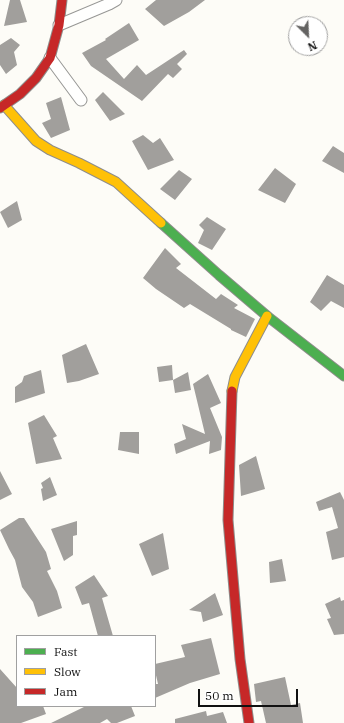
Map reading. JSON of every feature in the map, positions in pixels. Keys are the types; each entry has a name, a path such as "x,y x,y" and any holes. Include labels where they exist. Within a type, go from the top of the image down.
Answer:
{"street":[{"path":"62,0 59,24 50,58 36,78 20,94 2,107 45,147 116,182 267,316 344,376"},
{"path":"59,24 116,0"},
{"path":"50,58 81,100"},
{"path":"249,723 240,659 228,520 232,388 235,377 267,316"}],"building":[{"path":"10,0 20,0 27,22 4,26"},
{"path":"156,0 205,0 189,12 164,26 145,9"},
{"path":"129,23 139,40 106,59 124,79 137,65 146,75 184,50 187,54 177,64 182,69 173,78 168,74 142,101 91,66 82,53 106,40 105,39"},
{"path":"11,38 20,45 14,52 17,65 6,74 0,65 0,45"},
{"path":"103,92 125,114 110,121 95,100"},
{"path":"61,97 70,130 51,138 42,123 51,119 46,103"},
{"path":"143,135 153,143 160,138 174,160 148,170 132,141"},
{"path":"333,146 344,153 344,173 322,161"},
{"path":"275,168 296,184 285,203 258,190"},
{"path":"179,170 192,179 175,200 160,189"},
{"path":"17,201 22,220 8,228 0,212"},
{"path":"207,217 226,229 212,250 198,243 204,230 199,225"},
{"path":"165,248 181,264 176,268 216,299 221,294 238,305 234,308 255,319 246,337 231,330 190,304 184,308 156,289 143,278"},
{"path":"327,275 344,285 344,308 331,301 321,311 310,302"},
{"path":"86,344 99,374 79,381 67,383 62,355"},
{"path":"172,365 173,380 159,382 157,367"},
{"path":"41,370 45,393 15,403 15,387 22,382 24,376"},
{"path":"188,372 191,390 175,393 173,380"},
{"path":"208,374 221,403 210,408 222,437 221,450 209,454 210,441 176,454 174,444 186,439 182,424 205,434 193,384"},
{"path":"44,415 57,436 53,438 62,459 36,464 28,423"},
{"path":"120,432 139,432 139,454 118,450"},
{"path":"256,456 265,489 241,496 239,465"},
{"path":"0,471 12,494 0,500"},
{"path":"50,477 57,495 43,501 41,489 43,488 41,483"},
{"path":"340,492 344,500 344,557 332,560 326,532 338,528 332,507 319,511 316,502"},
{"path":"19,518 24,518 46,552 51,569 47,571 57,591 62,608 38,617 33,602 22,587 15,560 0,530"},
{"path":"77,521 77,535 73,536 73,555 64,561 51,529"},
{"path":"163,533 169,569 152,576 139,544"},
{"path":"282,559 286,581 270,583 269,562"},
{"path":"94,575 108,596 102,598 113,635 98,635 89,603 82,605 75,587"},
{"path":"215,593 223,615 203,622 201,612 189,610"},
{"path":"340,597 341,601 344,600 344,634 334,635 327,619 331,618 325,604"},
{"path":"211,638 220,674 190,683 156,698 156,684 158,684 156,664 185,657 181,645"},
{"path":"0,669 16,687 16,707 43,707 46,714 21,723 0,723"},
{"path":"285,677 291,705 300,703 303,723 266,723 261,701 256,702 254,684"},
{"path":"84,707 131,707 135,716 117,723 111,723 107,719 100,723 51,723"},
{"path":"206,711 207,716 223,712 227,723 175,723 175,719"}],"traffic: fast":[{"path":"161,223 267,316 344,376"}],"traffic: slow":[{"path":"4,105 36,141 50,150 116,182 161,223"},
{"path":"232,391 235,377 267,316"}],"traffic: jam":[{"path":"0,108 20,94 36,78 50,58 59,25 62,0"},
{"path":"232,391 228,520 240,659 249,723"}]}
